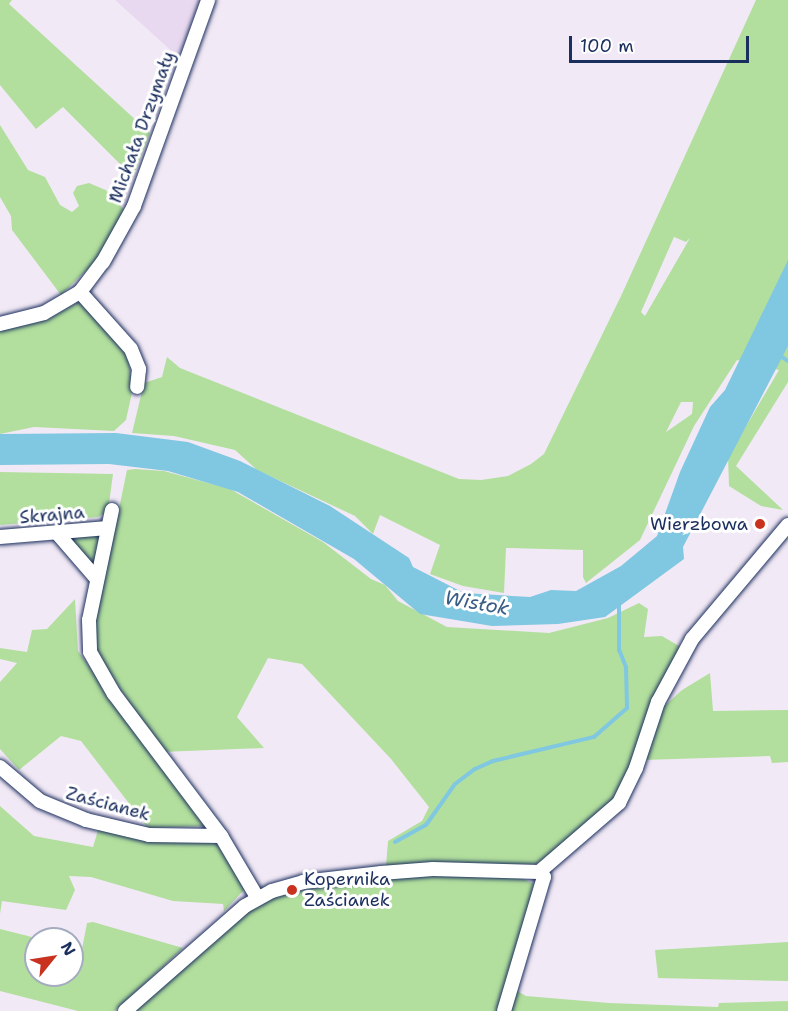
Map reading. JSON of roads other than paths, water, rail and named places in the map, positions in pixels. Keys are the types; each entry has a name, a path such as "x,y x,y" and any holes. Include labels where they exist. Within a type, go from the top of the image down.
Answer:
{"street":[{"name":"Michała Drzymały","path":"0,324 44,313 80,292 103,262 134,206 208,0"},
{"path":"80,292 131,350 139,369 137,387"},
{"path":"112,510 87,634 92,658 114,694 221,836 257,897"},
{"path":"125,1011 257,897 303,882 359,875 433,869 539,872 619,803 636,768 658,702 681,657 727,595 788,525"},
{"name":"Skrajna","path":"0,537 108,528"},
{"path":"57,533 97,579"},
{"name":"Zaścianek","path":"0,767 40,801 86,820 149,835 221,836"},
{"path":"504,1011 544,877 539,872"}],"water":[{"name":"Wisłok","path":"788,260 788,346 683,547 684,559 605,617 558,624 492,626 420,614 354,559 238,492 168,471 109,464 0,465 0,434 116,433 188,442 240,461 330,506 409,558 413,567 464,593 530,597 551,590 576,591 621,566 657,536 680,472 710,407 725,390"}],"waterway":[{"path":"779,355 788,361"},
{"path":"395,842 426,825 455,784 475,769 493,761 594,737 627,708 626,667 619,650 619,602"}],"place":[{"name":"Wierzbowa","path":"760,524"},
{"name":"Kopernika Zaścianek","path":"292,890"}]}
